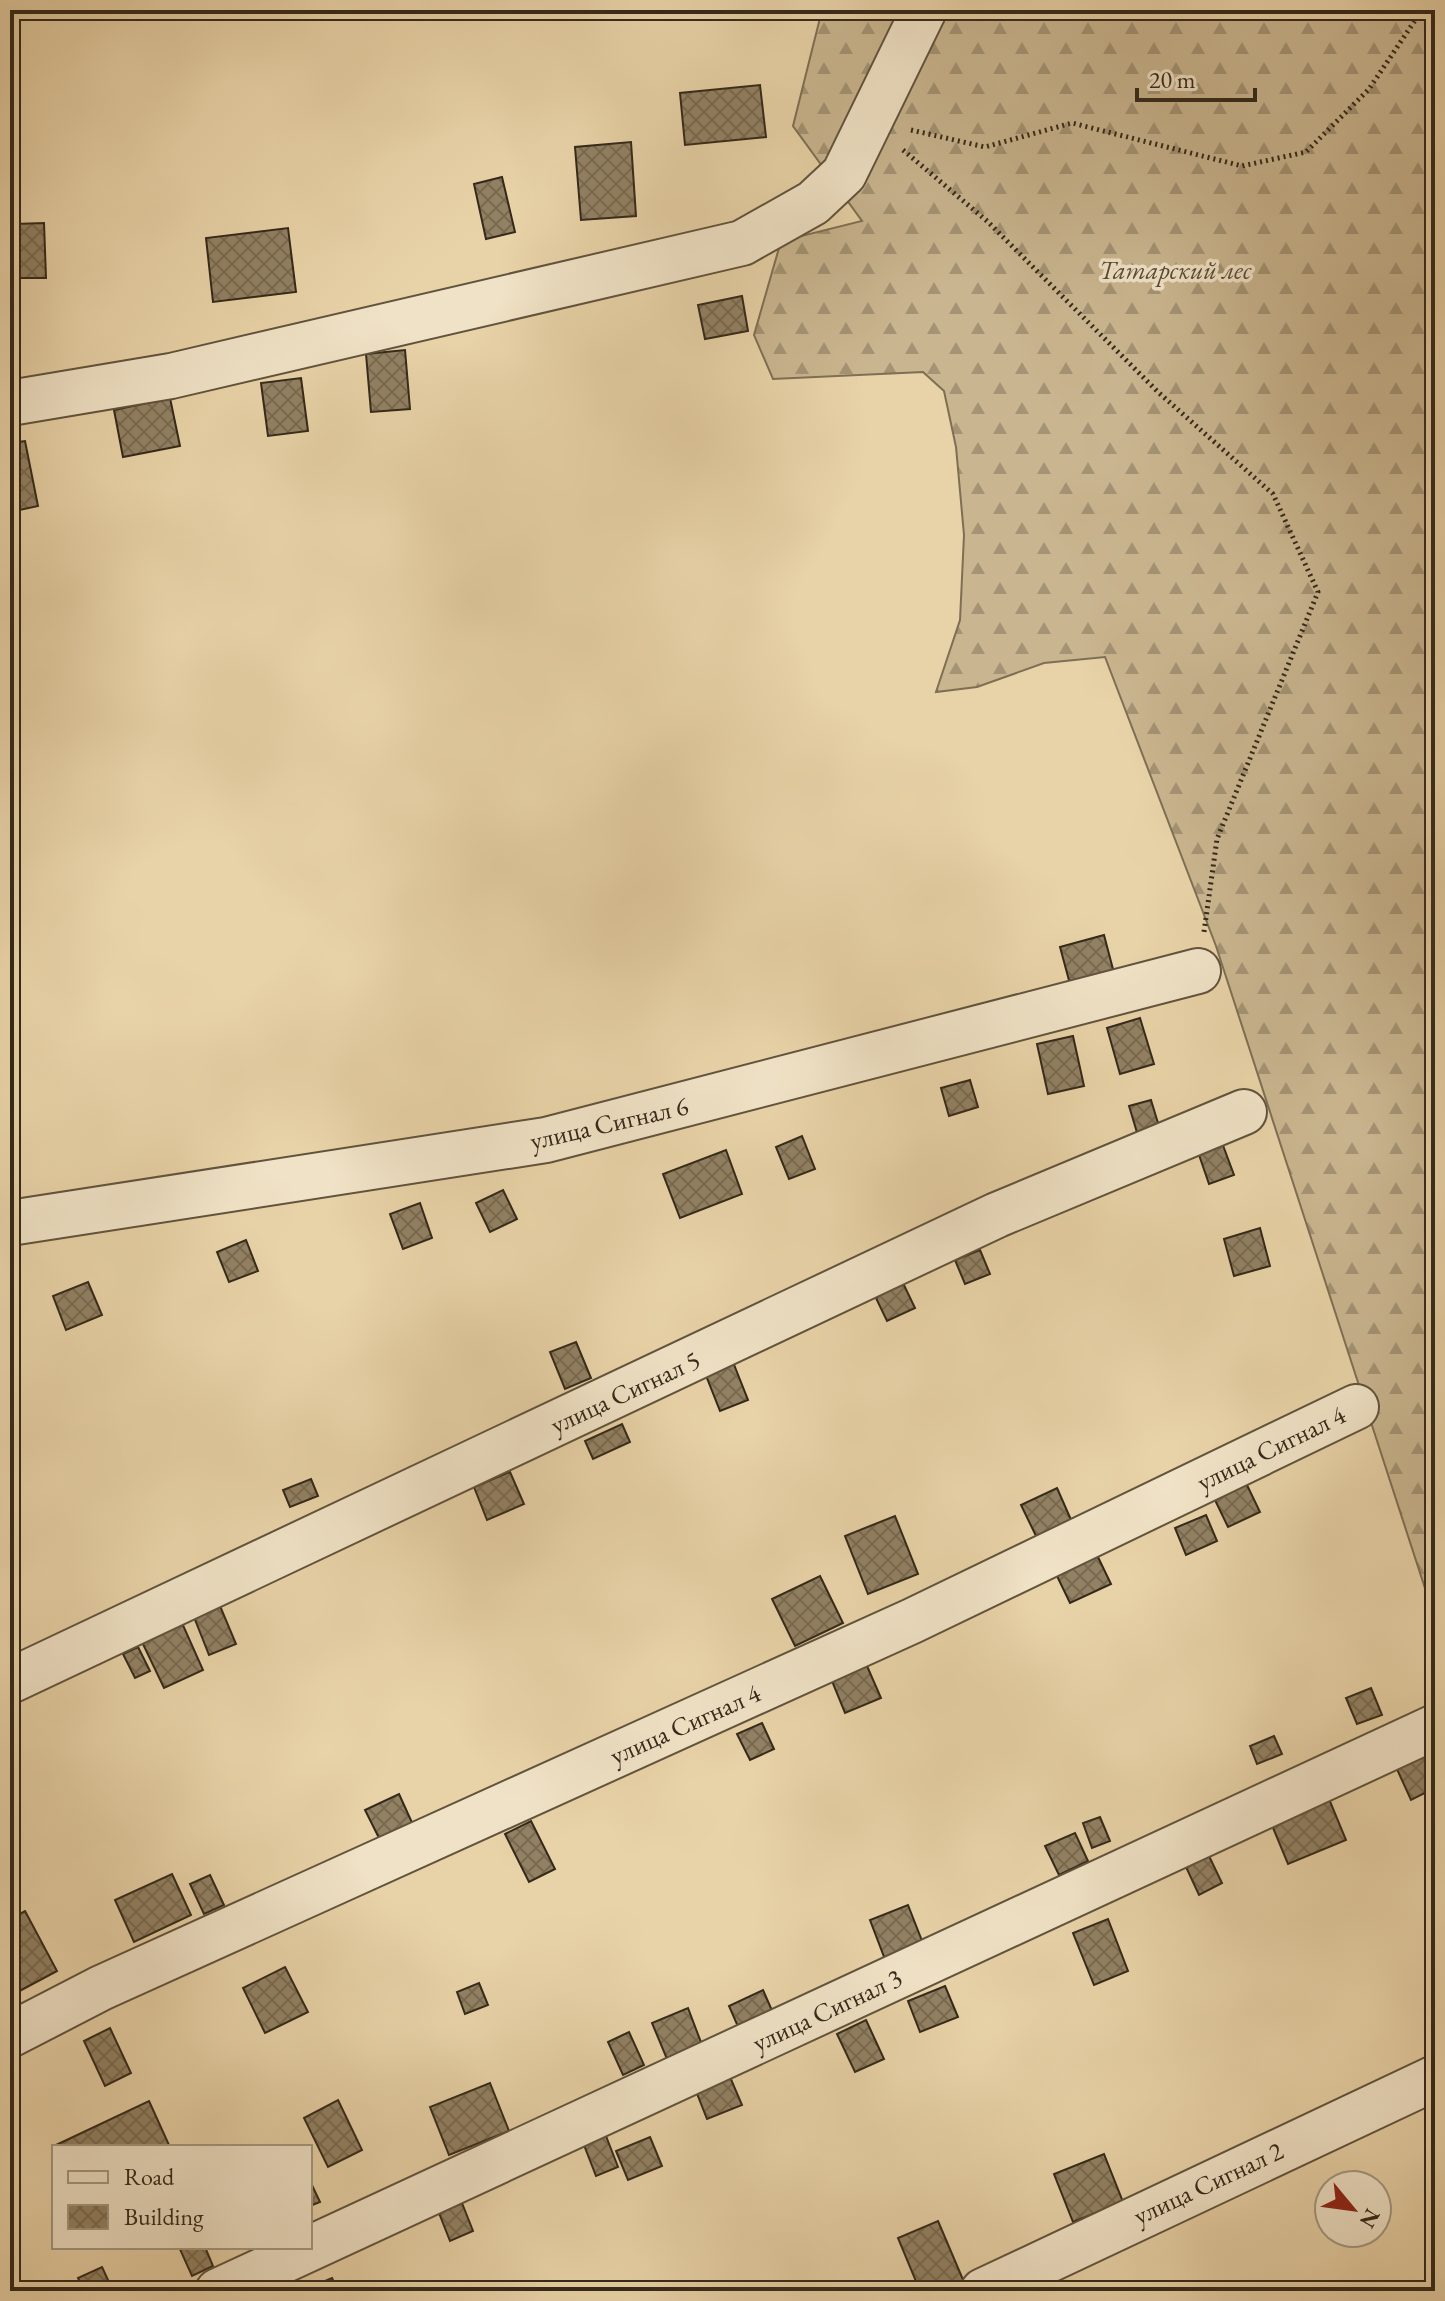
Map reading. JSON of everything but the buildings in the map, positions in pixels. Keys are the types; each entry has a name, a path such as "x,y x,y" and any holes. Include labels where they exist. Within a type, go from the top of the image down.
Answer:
{"street":[{"path":"10,403 171,376 742,243 813,203 844,174 924,10"},
{"name":"улица Сигнал 6","path":"10,1223 546,1140 1198,971"},
{"name":"улица Сигнал 5","path":"10,1681 997,1215 1244,1112"},
{"name":"улица Сигнал 4","path":"10,2035 101,1988 912,1621 1356,1407"},
{"name":"улица Сигнал 3","path":"312,2247 1435,1727"},
{"name":"улица Сигнал 2","path":"983,2291 1435,2078"},
{"name":"улица Сигнал 3","path":"218,2291 309,2249"}],"path":[{"path":"870,121 985,147 1072,123 1242,166 1306,152 1369,89 1422,10"},
{"path":"870,121 987,221 1158,392 1273,494 1318,592 1217,839 1198,971"}],"green space":[{"name":"Татарский лес","path":"822,10 1435,10 1435,1619 1216,946 1105,657 1044,663 977,687 936,692 960,620 964,535 956,447 944,391 923,372 773,379 754,335 781,241 862,221 793,126"}]}
